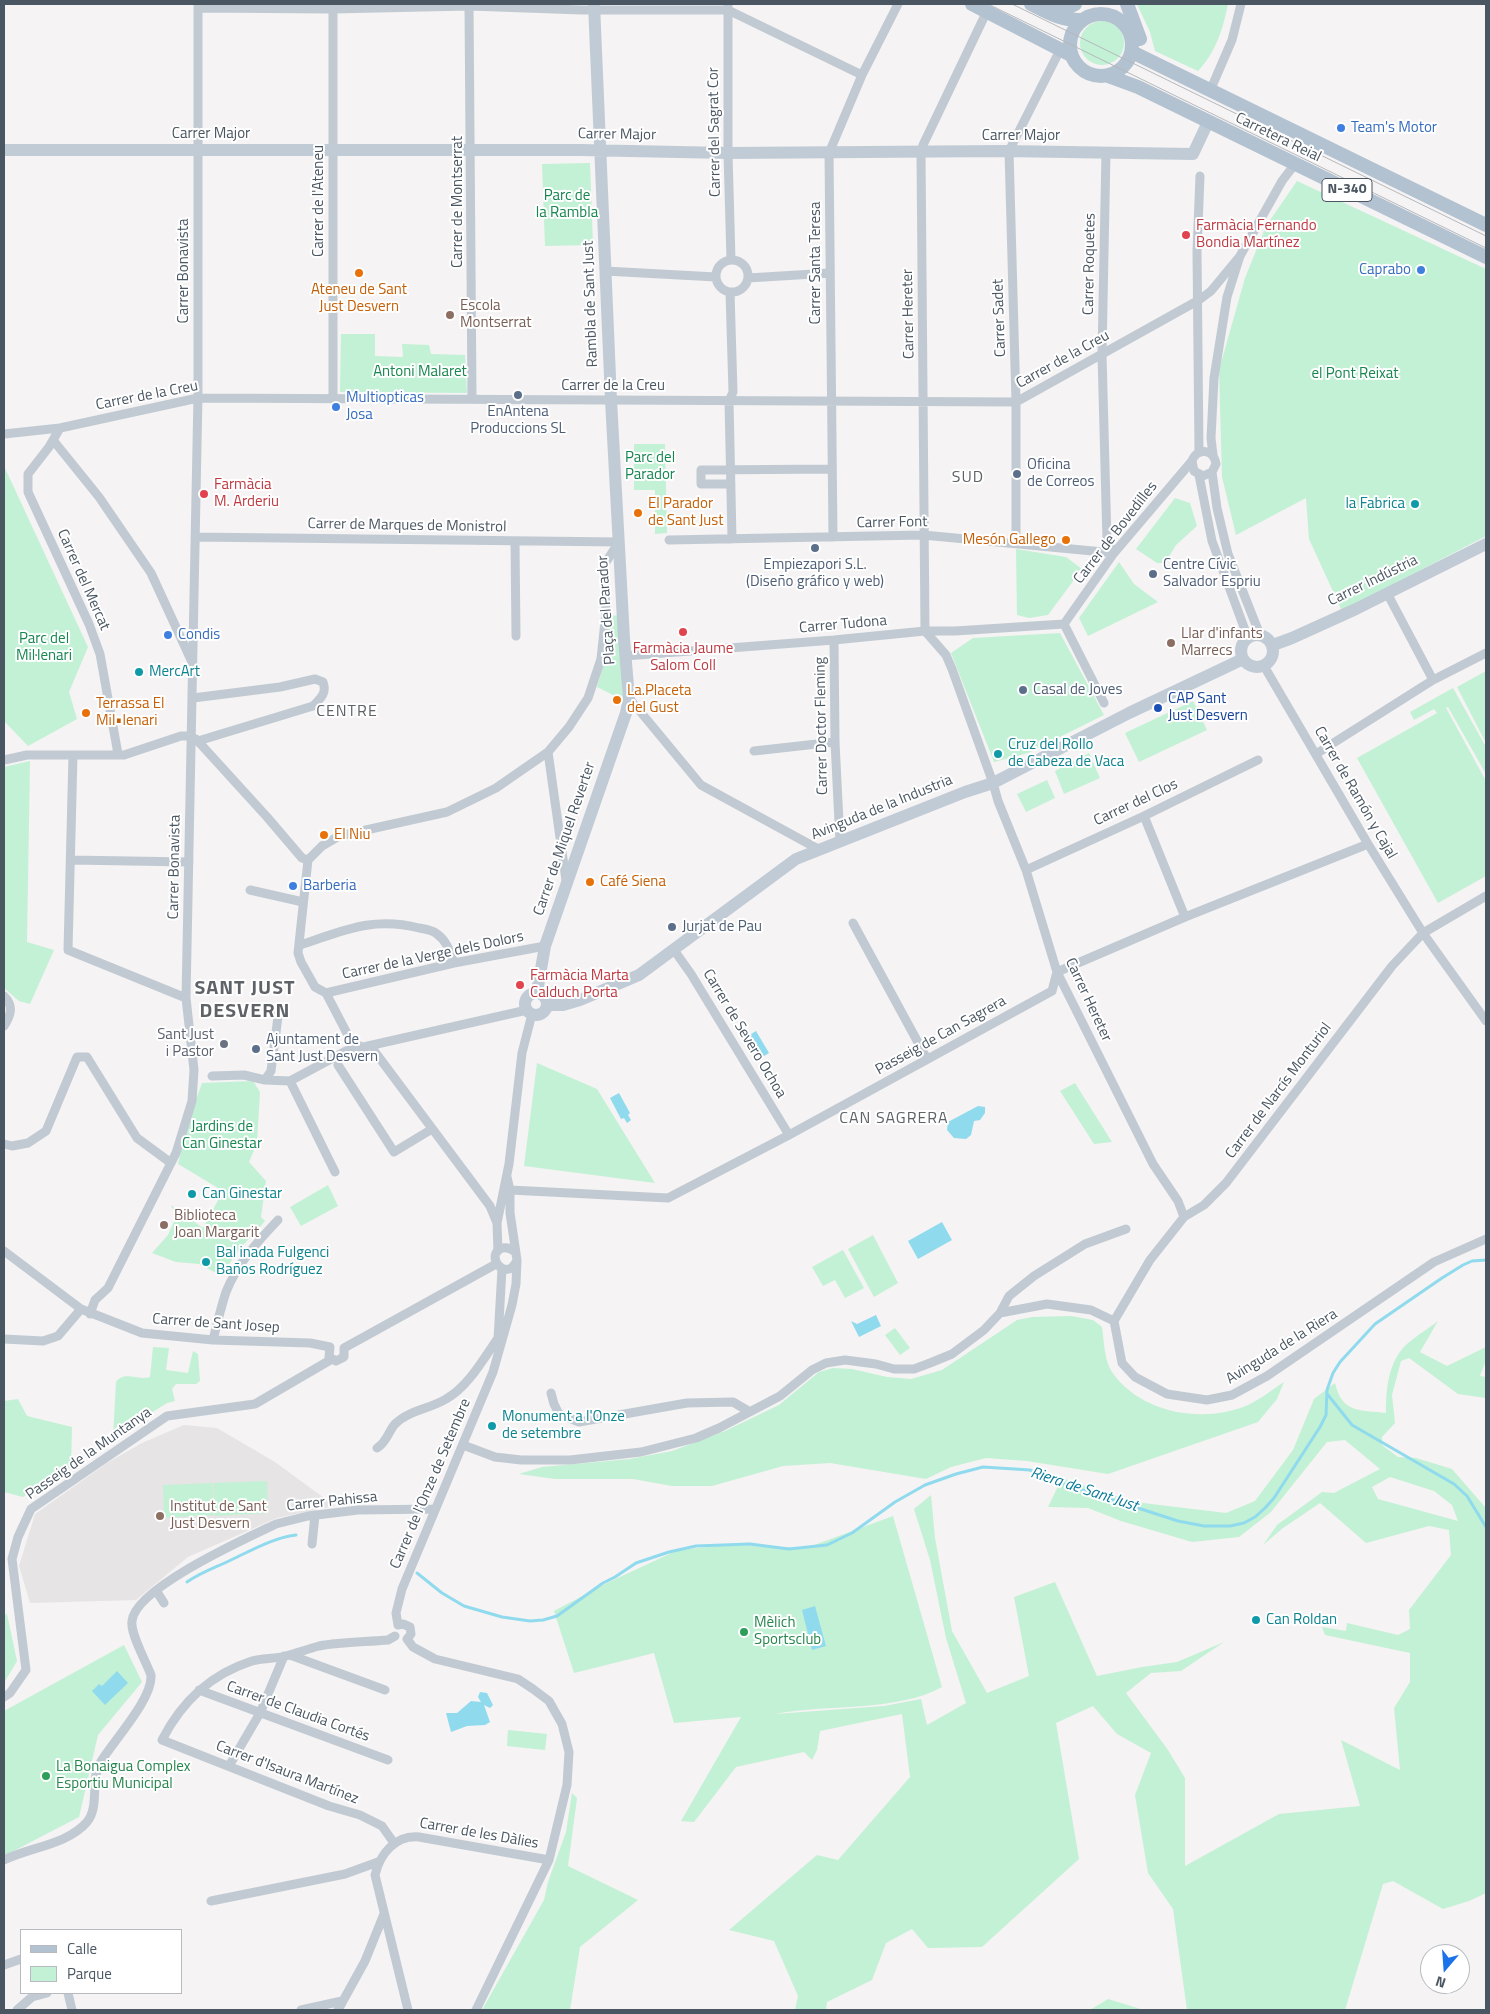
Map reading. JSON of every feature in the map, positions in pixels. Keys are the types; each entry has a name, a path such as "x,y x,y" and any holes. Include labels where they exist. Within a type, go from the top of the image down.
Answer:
{"main road":[{"name":"N-340","path":"972,4 1065,52 1088,73 1096,76 1108,76"},
{"path":"1037,7 1063,10 1075,4"},
{"path":"1118,4 1120,20"},
{"path":"1127,4 1143,50 1151,62"},
{"path":"1037,7 1071,21 1090,13 1109,14 1120,20 1127,29 1131,40 1132,52 1125,66 1108,76"},
{"path":"1065,52 1070,45 1072,34 1090,13"},
{"name":"Carretera Reial","path":"1132,52 1486,225"},
{"name":"Carretera Reial","path":"1108,76 1138,87 1486,257"}],"street":[{"name":"Carrer Santa Teresa","path":"833,538 830,401 829,153 862,75 898,4"},
{"path":"1210,91 1232,40 1241,4"},
{"path":"198,6 728,7 862,75"},
{"name":"Carrer Bonavista","path":"171,1163 176,1153 189,1109 194,1084 186,998 189,862 195,739 193,665 198,398 198,6"},
{"name":"Carrer de Montserrat","path":"469,6 472,398"},
{"name":"Carrer de l'Ateneu","path":"333,7 333,398"},
{"name":"Rambla de Sant Just","path":"594,7 619,542"},
{"name":"Carrer del Sagrat Cor","path":"728,7 728,154 731,260"},
{"name":"Carrer Hereter","path":"987,11 923,145 921,153 925,630 946,655 998,801 1026,870 1057,972 1154,1164 1178,1201 1184,1217"},
{"path":"1009,151 1057,56 1065,52"},
{"name":"Carrer Major","path":"4,150 471,150 728,154 1009,151 1193,154 1208,122"},
{"name":"Carrer Sadet","path":"1009,151 1016,402 1016,543"},
{"name":"Carrer Roquetes","path":"1106,152 1102,355 1107,542 1114,553"},
{"path":"1199,474 1208,475 1216,464 1213,455 1212,438 1214,378 1227,297 1240,256 1282,181 1295,164"},
{"path":"1200,176 1198,452 1192,461 1192,467 1199,474 1212,541 1254,636"},
{"name":"Carrer de la Creu","path":"4,434 60,428 198,398 1016,402 1199,300 1211,290 1240,256"},
{"path":"731,260 738,261 744,265 748,271 748,278 742,289 730,292 720,287 716,277 720,266 731,260"},
{"path":"606,271 716,277"},
{"path":"748,278 830,273"},
{"path":"730,292 733,392 729,401 732,539"},
{"name":"Carrer del Mercat","path":"60,428 28,474 28,492 100,654 118,754"},
{"path":"53,440 99,497 150,572 193,665"},
{"path":"1198,452 1209,452 1213,455"},
{"name":"Carrer de Bovedilles","path":"1064,624 1114,553 1192,461"},
{"path":"731,484 701,484 701,470 832,469"},
{"path":"1212,472 1217,508 1228,554 1254,636"},
{"name":"Carrer Font","path":"669,540 923,535 1114,553"},
{"name":"Carrer de Marques de Monistrol","path":"195,537 619,542"},
{"path":"515,542 516,636"},
{"path":"498,1223 490,1206 375,1052 352,1043 326,993 315,987 301,962 298,953 308,857 339,836 447,812 496,788 548,752 569,727 588,698 602,658 606,612 604,564 619,542"},
{"name":"Plaça del Parador","path":"619,542 629,698"},
{"name":"Carrer Indústria","path":"1273,645 1356,610 1486,544"},
{"path":"1387,593 1433,680"},
{"path":"606,612 622,604"},
{"path":"1064,624 1104,703"},
{"name":"Carrer Tudona","path":"626,656 834,640 925,630 955,631 1064,624"},
{"path":"1254,636 1265,636 1273,645 1273,657 1260,668 1250,666 1243,659 1241,648 1254,636"},
{"name":"Carrer Doctor Fleming","path":"834,640 835,742 840,842"},
{"path":"1316,754 1433,680 1486,653"},
{"name":"Avinguda de la Industria","path":"547,1005 564,1005 580,1000 639,975 796,859 965,792 993,783 1129,713 1243,659"},
{"name":"Carrer de Ramón y Cajal","path":"1264,666 1423,934 1486,1021"},
{"path":"4,760 27,755 124,755 182,736 195,739 313,706 323,696 326,688 323,682 315,678 280,687 193,698"},
{"path":"629,698 701,785 820,850"},
{"name":"Carrer de Miquel Reverter","path":"537,992 545,946 626,713 629,698"},
{"path":"195,739 308,857"},
{"path":"754,751 835,742"},
{"path":"548,752 567,884"},
{"path":"73,755 68,950 186,998"},
{"name":"Carrer del Clos","path":"1026,870 1144,816 1258,760"},
{"path":"1144,816 1185,917"},
{"path":"1057,972 1185,917 1368,844"},
{"path":"71,860 189,862"},
{"path":"250,890 303,902"},
{"name":"Carrer de Narcís Monturiol","path":"1114,1321 1150,1260 1184,1217 1204,1205 1226,1183 1392,966 1423,934 1486,896"},
{"path":"300,945 347,928 380,923 412,926 436,932 448,946 454,963"},
{"path":"853,923 927,1059"},
{"name":"Carrer de la Verge dels Dolors","path":"326,993 454,963 545,946"},
{"name":"Carrer de Severo Ochoa","path":"674,950 692,974 789,1135"},
{"name":"Passeig de Can Sagrera","path":"510,1190 668,1198 789,1135 1052,991 1057,972"},
{"path":"537,992 543,994 547,1005 544,1012 536,1015 530,1012 525,1004 526,998 537,992"},
{"path":"4,996 9,1001 11,1011 4,1026"},
{"path":"265,1080 271,1071 279,1009"},
{"path":"212,1076 244,1075 265,1080 290,1081 346,1050 530,1012"},
{"path":"499,1266 496,1254 498,1251 498,1223 507,1177 522,1053 530,1012"},
{"path":"4,1144 12,1146 28,1143 46,1131 77,1057 87,1057 137,1138 171,1163 108,1288 95,1300 90,1314"},
{"path":"338,1065 394,1152 432,1129"},
{"path":"290,1081 335,1172"},
{"path":"344,1348 499,1266 509,1269 514,1266 516,1256 510,1213 510,1190 507,1177"},
{"path":"213,1340 226,1292 238,1269 256,1243 278,1220"},
{"path":"463,1445 495,1457 521,1460 596,1458 641,1452 696,1438 780,1396 812,1370 835,1360 863,1362 894,1369 914,1369 952,1354 984,1330 1000,1313 1009,1296 1034,1276 1085,1244 1126,1229"},
{"name":"Avinguda de la Riera","path":"1114,1321 1122,1363 1135,1377 1167,1394 1207,1400 1232,1395 1268,1376 1434,1262 1486,1238"},
{"path":"498,1251 507,1248 516,1256"},
{"name":"Carrer de Sant Josep","path":"4,1251 81,1309 142,1333 213,1340 310,1343 330,1347"},
{"name":"Carrer de l'Onze de Setembre","path":"398,1625 396,1612 402,1589 493,1372 512,1305 516,1284 516,1256"},
{"name":"Carrer de l'Onze de Setembre","path":"497,1354 499,1266"},
{"path":"1000,1313 1048,1304 1091,1310 1114,1321"},
{"path":"4,1339 43,1341 58,1336 81,1309"},
{"path":"377,1448 384,1444 395,1424 414,1412 439,1404 449,1398 477,1369 498,1338"},
{"path":"334,1344 340,1344 344,1348 344,1357 340,1360 332,1359 328,1354 330,1347 334,1344"},
{"name":"Passeig de la Muntanya","path":"4,1697 10,1694 26,1670 12,1559 18,1537 31,1509 167,1416 255,1404 332,1359"},
{"path":"552,1393 554,1404 559,1414 579,1422 687,1403 733,1402 750,1412"},
{"name":"Carrer Pahissa","path":"4,1860 63,1839 87,1822 94,1806 99,1765 142,1703 152,1682 133,1631 132,1621 136,1608 200,1560 289,1519 358,1510 435,1509"},
{"path":"312,1544 314,1515"},
{"path":"157,1592 164,1603"},
{"path":"395,1636 395,1629 398,1625 404,1624 410,1627 411,1634 407,1640"},
{"path":"395,1636 400,1640 407,1640 413,1647 435,1659 518,1680 549,1701 562,1724 569,1752 567,1785 549,1860 476,2010"},
{"path":"199,1690 206,1683 252,1661 287,1656 320,1646 388,1640 395,1636"},
{"path":"287,1656 385,1690"},
{"path":"229,1766 260,1713 287,1656"},
{"name":"Carrer de Claudia Cortés","path":"199,1690 388,1760"},
{"name":"Carrer d'Isaura Martínez","path":"199,1690 180,1710 162,1740 329,1806 367,1818 382,1826 394,1843"},
{"name":"Carrer de les Dàlies","path":"394,1843 409,1836 419,1837 549,1860"},
{"path":"394,1843 378,1862 375,1875 408,2010"},
{"path":"210,1901 345,1874 378,1862"},
{"path":"338,2010 365,1961 384,1914"},
{"path":"4,1965 20,1959"},
{"path":"17,2010 32,1997 43,1994"},
{"path":"68,1994 72,2010"},
{"path":"301,2010 342,2001"}],"shaded area":[{"name":"Institut de Sant Just Desvern","path":"184,1425 217,1428 275,1462 335,1506 277,1518 188,1557 136,1600 30,1603 19,1566 35,1514 107,1463 142,1443"}],"green space":[{"path":"1137,4 1228,4 1218,40 1210,56 1198,71 1155,51 1150,32"},
{"path":"1102,21 1114,25 1120,31 1124,43 1120,55 1114,61 1102,65 1090,61 1084,55 1080,43 1084,31 1090,25"},
{"name":"Parc de la Rambla","path":"590,163 593,245 545,246 542,164"},
{"name":"el Pont Reixat","path":"1297,181 1486,269 1486,536 1342,611 1309,539 1306,498 1236,535 1222,477 1219,370 1245,278 1266,226"},
{"name":"Antoni Malaret","path":"341,334 375,334 375,356 403,357 402,344 429,345 431,354 465,355 467,393 340,392"},
{"name":"Parc del Parador","path":"634,444 665,444 667,533 655,534 655,490 634,490"},
{"name":"Parc del Mil·lenari","path":"4,466 88,647 69,692 77,719 28,746 4,721"},
{"path":"1175,498 1190,503 1197,526 1176,545 1165,563 1157,563 1136,549"},
{"path":"1016,549 1066,557 1082,569 1048,615 1029,618 1017,615"},
{"path":"1119,562 1134,584 1158,602 1088,636 1079,618"},
{"path":"619,615 623,700 597,687 607,652 610,616"},
{"path":"1060,633 1104,715 1028,753 994,762 951,653 973,638"},
{"path":"1486,671 1486,743 1457,687"},
{"path":"1453,688 1486,747 1486,774 1448,707 1446,708 1486,781 1486,876 1438,903 1357,758 1437,713 1434,709 1414,720 1410,712"},
{"path":"1193,701 1207,730 1139,762 1125,733"},
{"path":"1089,753 1100,778 1064,794 1055,771"},
{"path":"30,761 27,942 54,950 30,1004 19,1001 4,988 4,767"},
{"path":"1047,780 1055,798 1026,812 1017,794"},
{"path":"537,1063 597,1089 655,1183 524,1166"},
{"name":"Jardins de Can Ginestar","path":"253,1081 260,1092 257,1143 249,1162 266,1181 261,1217 265,1221 236,1253 222,1276 199,1264 176,1262 152,1253 168,1235 176,1217 171,1205 203,1228 223,1191 178,1164 186,1127 202,1083"},
{"path":"1075,1083 1112,1142 1094,1144 1060,1091"},
{"path":"328,1185 338,1206 301,1226 290,1207"},
{"path":"873,1235 898,1283 874,1297 848,1249"},
{"path":"843,1250 864,1288 845,1298 835,1280 823,1286 812,1267"},
{"path":"1071,1316 1093,1320 1102,1327 1106,1356 1112,1372 1124,1386 1139,1398 1156,1406 1193,1414 1231,1411 1253,1403 1284,1382 1277,1399 1258,1422 1108,1474 1027,1461 986,1458 951,1467 926,1479 830,1463 783,1466 712,1486 672,1486 633,1479 555,1479 519,1474 542,1467 630,1459 672,1451 725,1431 779,1405 819,1372 833,1368 852,1369 887,1377 911,1379 942,1370 1017,1320 1032,1317"},
{"path":"1438,1321 1420,1352 1447,1366 1486,1347 1486,1360 1480,1376 1486,1377 1486,1398 1458,1394 1409,1358 1401,1361 1392,1395 1395,1423 1382,1437 1382,1445 1398,1457 1416,1458 1452,1469 1486,1506 1486,1893 1469,1901 1443,1909 1393,1881 1383,1884 1345,2010 1187,2010 1173,1909 1148,1873 1135,1795 1151,1753 1117,1734 1093,1706 1056,1723 1079,1859 982,1947 928,1948 912,1929 886,1943 872,1980 827,2002 826,2010 795,2010 798,1996 774,1941 729,1930 817,1855 838,1860 910,1777 902,1714 820,1731 817,1750 812,1760 804,1752 736,1767 694,1822 681,1821 741,1717 674,1723 654,1653 574,1673 554,1611 609,1582 678,1550 728,1545 806,1548 893,1516 942,1687 924,1695 883,1704 775,1714 884,1706 921,1699 927,1725 966,1703 946,1638 930,1560 914,1509 931,1495 935,1538 952,1631 987,1693 1029,1676 1014,1597 1055,1582 1097,1676 1177,1662 1224,1642 1181,1671 1151,1673 1126,1693 1168,1750 1185,1778 1185,1866 1279,1814 1360,1806 1341,1740 1400,1770 1394,1708 1410,1682 1410,1653 1325,1635 1322,1627 1346,1631 1347,1623 1398,1635 1410,1629 1409,1610 1451,1555 1449,1530 1429,1526 1366,1543 1320,1503 1283,1528 1263,1545 1277,1525 1322,1492 1334,1493 1380,1469 1345,1440 1327,1442 1271,1512 1239,1537 1192,1542 1121,1521 1088,1508 1048,1507 1062,1478 1135,1502 1226,1513 1255,1501 1293,1450 1314,1399 1335,1383 1338,1393 1347,1405 1360,1410 1386,1413 1389,1376 1396,1359 1407,1344","holes":["1390,1477 1434,1491 1452,1505 1458,1521 1378,1499 1372,1487"]},
{"path":"895,1328 910,1348 900,1355 885,1335"},
{"path":"153,1347 169,1348 166,1370 188,1373 193,1351 198,1354 200,1381 196,1384 176,1384 172,1389 175,1401 167,1403 113,1437 116,1382 127,1376 150,1377"},
{"path":"18,1399 27,1416 72,1427 71,1467 23,1497 4,1492 4,1401"},
{"path":"267,1481 268,1513 215,1516 213,1483"},
{"path":"212,1483 214,1515 164,1518 163,1485"},
{"path":"7,1614 17,1661 4,1683 4,1615"},
{"name":"La Bonaigua Complex Esportiu Municipal","path":"124,1645 142,1682 98,1735 79,1817 4,1856 4,1711"},
{"path":"508,1730 547,1734 545,1750 507,1746"},
{"path":"572,1793 577,1798 568,1866 638,1900 580,1947 570,2010 482,2010 544,1900 548,1882 566,1832"},
{"path":"1108,1999 1144,2010 1090,2010"}],"water":[{"path":"756,1031 769,1053 759,1059 745,1038"},
{"path":"619,1093 630,1113 628,1115 631,1120 627,1123 624,1118 621,1119 610,1098"},
{"path":"978,1106 985,1107 985,1113 980,1120 974,1121 971,1135 966,1139 954,1138 947,1130 948,1122"},
{"path":"942,1222 952,1240 918,1259 908,1241"},
{"path":"876,1315 881,1326 859,1337 851,1321 857,1324"},
{"path":"815,1606 826,1646 812,1650 802,1610"},
{"path":"117,1671 128,1683 105,1705 92,1691 99,1684 102,1686"},
{"path":"480,1692 487,1693 493,1705 490,1708 484,1705 490,1722 485,1725 467,1726 451,1732 446,1713 457,1713 471,1701 481,1702 478,1697"}],"waterway":[{"name":"Riera de Sant Just","path":"417,1573 442,1593 464,1606 502,1617 530,1621 543,1620 557,1616 603,1583 636,1563 669,1552 696,1546 750,1544 789,1549 827,1545 852,1533 895,1502 925,1485 983,1467 1030,1470 1067,1485 1178,1521 1204,1526 1230,1526 1244,1523 1255,1517 1274,1498 1320,1427 1326,1415 1327,1390 1333,1373 1340,1362 1375,1324 1463,1265 1472,1261 1486,1260"},
{"path":"1328,1395 1352,1425 1454,1484 1467,1496 1486,1527"},
{"name":"Riera de Sant Just","path":"187,1582 203,1572 264,1544 296,1535"}],"tram line":[{"path":"988,4 1486,248"},
{"path":"1012,4 1486,236"}],"place":[{"name":"Team's Motor","path":"1341,128"},
{"name":"Farmàcia Fernando Bondia Martínez","path":"1186,235"},
{"name":"Caprabo","path":"1421,270"},
{"name":"Ateneu de Sant Just Desvern","path":"359,273"},
{"name":"Escola Montserrat","path":"450,315"},
{"name":"EnAntena Produccions SL","path":"518,395"},
{"name":"Multiopticas Josa","path":"336,407"},
{"name":"Oficina de Correos","path":"1017,474"},
{"name":"Farmàcia M. Arderiu","path":"204,494"},
{"name":"la Fabrica","path":"1415,504"},
{"name":"El Parador de Sant Just","path":"638,513"},
{"name":"Mesón Gallego","path":"1066,540"},
{"name":"Empiezapori S.L. (Diseño gráfico y web)","path":"815,548"},
{"name":"Centre Cívic Salvador Espriu","path":"1153,574"},
{"name":"Farmàcia Jaume Salom Coll","path":"683,632"},
{"name":"Condis","path":"168,635"},
{"name":"Llar d'infants Marrecs","path":"1171,643"},
{"name":"MercArt","path":"139,672"},
{"name":"Casal de Joves","path":"1023,690"},
{"name":"La.Placeta del Gust","path":"617,700"},
{"name":"CAP Sant Just Desvern","path":"1158,708"},
{"name":"Terrassa El Mil•lenari","path":"86,713"},
{"name":"Cruz del Rollo de Cabeza de Vaca","path":"998,754"},
{"name":"El Niu","path":"324,835"},
{"name":"Café Siena","path":"590,882"},
{"name":"Barberia","path":"293,886"},
{"name":"Jurjat de Pau","path":"672,927"},
{"name":"Farmàcia Marta Calduch Porta","path":"520,985"},
{"name":"Sant Just i Pastor","path":"224,1044"},
{"name":"Ajuntament de Sant Just Desvern","path":"256,1049"},
{"name":"Can Ginestar","path":"192,1194"},
{"name":"Biblioteca Joan Margarit","path":"164,1225"},
{"name":"Bal inada Fulgenci Baños Rodríguez","path":"206,1262"},
{"name":"Monument a l'Onze de setembre","path":"492,1426"},
{"name":"Institut de Sant Just Desvern","path":"160,1516"},
{"name":"Can Roldan","path":"1256,1620"},
{"name":"Mèlich Sportsclub","path":"744,1632"},
{"name":"La Bonaigua Complex Esportiu Municipal","path":"46,1776"}],"district":[{"name":"SUD","path":"968,478"},
{"name":"CENTRE","path":"347,712"},
{"name":"SANT JUST DESVERN","path":"245,1000"},
{"name":"CAN SAGRERA","path":"894,1119"}]}
